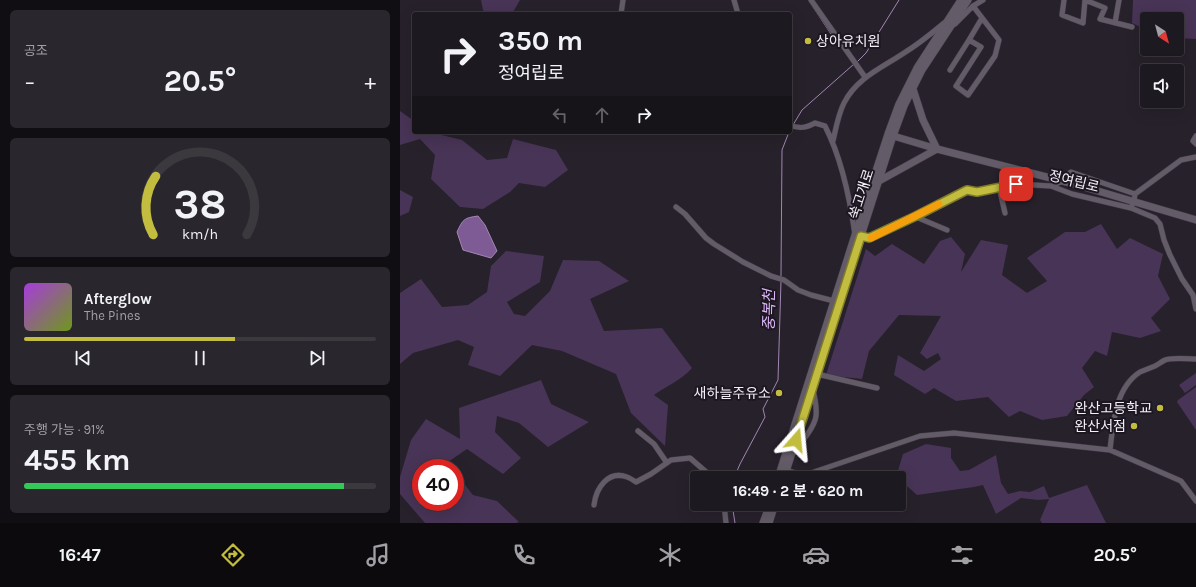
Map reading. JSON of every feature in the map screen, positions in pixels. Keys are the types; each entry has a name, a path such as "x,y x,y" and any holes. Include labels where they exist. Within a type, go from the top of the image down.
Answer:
{"street":[{"path":"621,12 623,0"},
{"path":"734,0 737,12"},
{"path":"811,0 865,77"},
{"name":"쑥고개로","path":"784,470 834,301 879,181 899,104 914,74 961,0"},
{"name":"쑥고개로","path":"784,470 792,453 813,388 858,236 891,135 922,70 968,0"},
{"path":"948,30 973,6 983,0"},
{"path":"1064,0 1062,15 1083,22 1085,0 1105,8 1100,19 1132,27"},
{"path":"1115,23 1119,0"},
{"path":"969,40 981,47 956,86 968,95 995,56 999,40 973,6"},
{"path":"950,70 982,18"},
{"path":"833,141 839,114 854,88 865,77 908,51 948,20"},
{"path":"879,181 937,149 923,120 913,89"},
{"path":"792,126 798,128 808,127 815,123 825,126 833,141 851,202 858,236"},
{"name":"정여립로","path":"891,135 937,149 1063,181 1196,220"},
{"path":"1196,136 1193,141 1196,144"},
{"path":"1051,186 1063,181 1071,172 1133,201 1181,160 1196,158"},
{"name":"정여립로","path":"858,236 869,238 967,190 977,192 1016,184 1051,186 1072,194 1133,201 1155,218 1160,224 1170,255 1182,279 1193,295 1196,309"},
{"path":"999,188 1005,213"},
{"path":"676,207 685,214 706,238 743,262 774,277 784,280 798,290 834,301"},
{"path":"916,216 947,230"},
{"path":"1110,450 1112,425 1118,401 1121,393 1134,377 1141,372 1160,364 1166,359 1196,359"},
{"path":"817,374 877,388"},
{"path":"792,453 810,430 816,417 813,388"},
{"path":"638,431 654,444 666,463"},
{"path":"784,470 805,475 920,436 954,433 1110,450 1181,481 1196,501"},
{"path":"594,505 595,496 600,485 607,479 617,475 627,477 636,482 651,474 671,460 690,458 705,471"},
{"path":"725,511 726,523"},
{"path":"763,523 767,511"},
{"path":"769,523 773,511"}],"shaded area":[{"path":"481,0 520,0 513,12 484,12"},
{"path":"1133,0 1196,0 1196,39 1184,38 1184,12 1140,12 1140,27 1132,23"},
{"path":"400,111 412,120 412,134 437,134 462,140 487,160 507,158 513,139 556,150 568,170 545,187 519,183 510,192 483,209 460,207 431,179 435,155 420,139 400,145"},
{"path":"400,190 413,197 409,212 400,216"},
{"path":"478,216 485,225 497,251 491,258 463,250 457,232 464,220"},
{"path":"1101,224 1117,249 1130,238 1163,254 1158,276 1170,299 1151,318 1161,331 1140,338 1112,332 1107,356 1095,351 1082,368 1094,387 1084,395 1067,416 1042,420 1020,411 1009,417 988,397 956,401 934,388 925,394 894,375 898,355 924,371 941,359 938,353 927,359 920,353 941,316 899,315 869,351 862,379 826,375 866,249 875,256 892,244 924,264 940,241 951,237 965,254 961,272 981,240 1008,245 1002,275 1027,293 1047,281 1027,258 1065,232 1085,232"},
{"path":"506,251 544,256 540,282 507,302 514,314 525,316 550,291 563,260 599,261 629,281 590,299 604,331 662,328 692,368 679,379 654,395 668,405 665,446 631,413 616,374 562,351 532,345 500,376 468,365 474,347 458,340 413,353 400,364 400,293 421,279 442,307 468,305 487,292 491,266"},
{"path":"1196,373 1196,385 1185,393 1179,385"},
{"path":"541,380 551,404 589,422 548,447 519,423 497,416 495,432 521,458 503,474 467,449 452,459 412,459 412,508 400,494 400,477 411,440 426,419 460,439 459,408"},
{"path":"1196,387 1196,430 1177,402"},
{"path":"926,444 951,448 951,458 960,471 969,470 996,455 1001,483 1008,494 1020,491 1030,492 1044,486 1049,498 1087,485 1106,523 1042,523 1040,520 1049,499 1038,500 1021,498 996,514 983,485 917,495 906,485 906,471 898,471 903,454"},
{"path":"464,484 473,495 497,501 519,522 516,523 425,523 415,511 464,511"}],"waterway":[{"name":"중복천","path":"857,62 866,53 899,0"},
{"path":"813,7 839,46"},
{"name":"중복천","path":"793,125 802,110 854,64"},
{"name":"중복천","path":"781,276 782,150 788,134"},
{"name":"중복천","path":"737,471 765,417 763,409 778,380 781,281"},
{"name":"중복천","path":"733,511 735,523"}],"slow traffic":[{"path":"871,238 939,204"}],"place":[{"name":"상아유치원","path":"808,41"},
{"name":"새하늘주유소","path":"779,393"},
{"name":"완산고등학교","path":"1160,408"},
{"name":"완산서점","path":"1134,426"}],"route":[{"path":"796,440 861,236 869,238 967,190 977,192 1016,184"}]}
